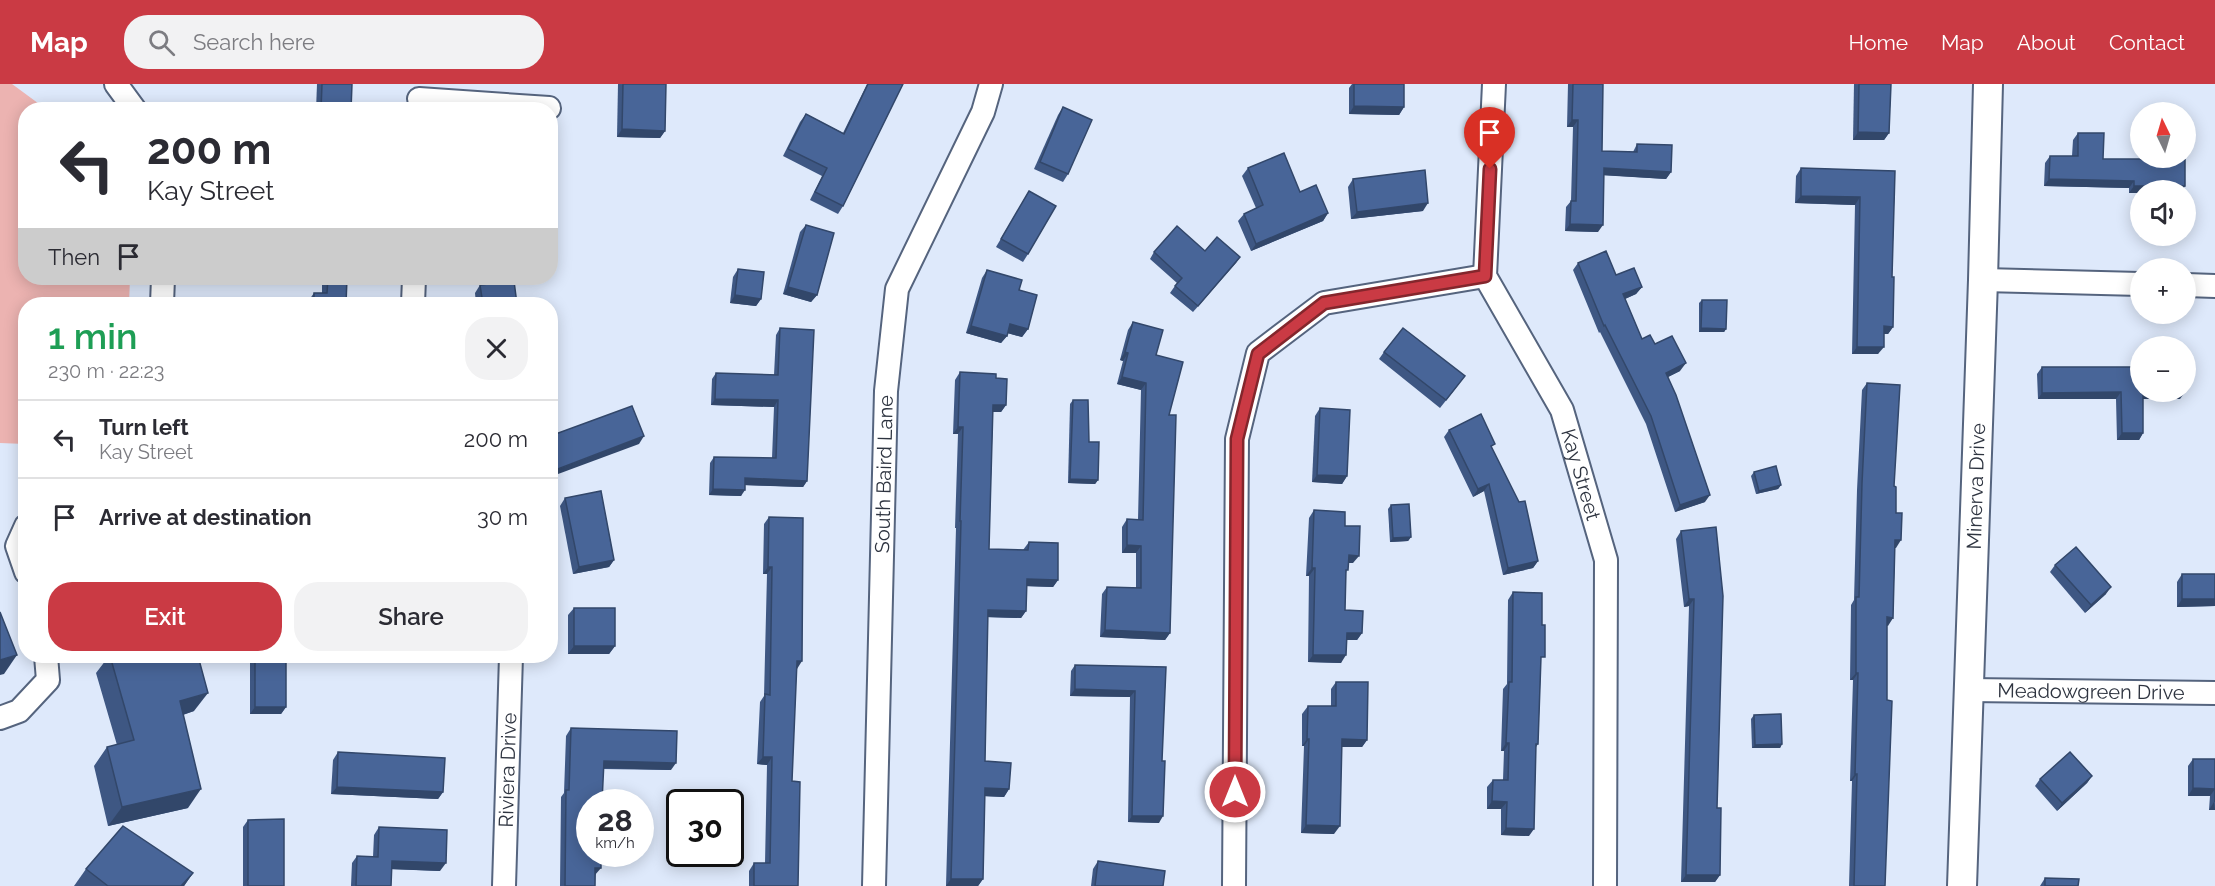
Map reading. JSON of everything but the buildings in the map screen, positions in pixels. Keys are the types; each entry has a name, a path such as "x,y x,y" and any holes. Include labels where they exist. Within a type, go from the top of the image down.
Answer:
{"street":[{"path":"116,84 129,102"},
{"name":"South Baird Lane","path":"874,886 886,392 897,289 983,112 991,84"},
{"path":"1234,886 1237,439 1258,354 1324,303 1485,276 1494,84"},
{"name":"Minerva Drive","path":"1962,886 1988,84"},
{"path":"419,97 478,102"},
{"name":"Kay Street","path":"1485,276 1562,410 1606,560 1605,886"},
{"path":"1983,280 2130,284"},
{"path":"2196,285 2215,286"},
{"path":"0,718 19,711 48,680 47,663"},
{"name":"Riviera Drive","path":"504,886 511,663"},
{"name":"Meadowgreen Drive","path":"1968,690 2215,693"}],"shaded area":[{"path":"0,84 12,84 36,102 18,102 18,285 130,285 129,297 18,297 18,444 0,443"}],"route":[{"path":"1235,792 1237,439 1258,354 1324,303 1485,276 1490,169"}]}
